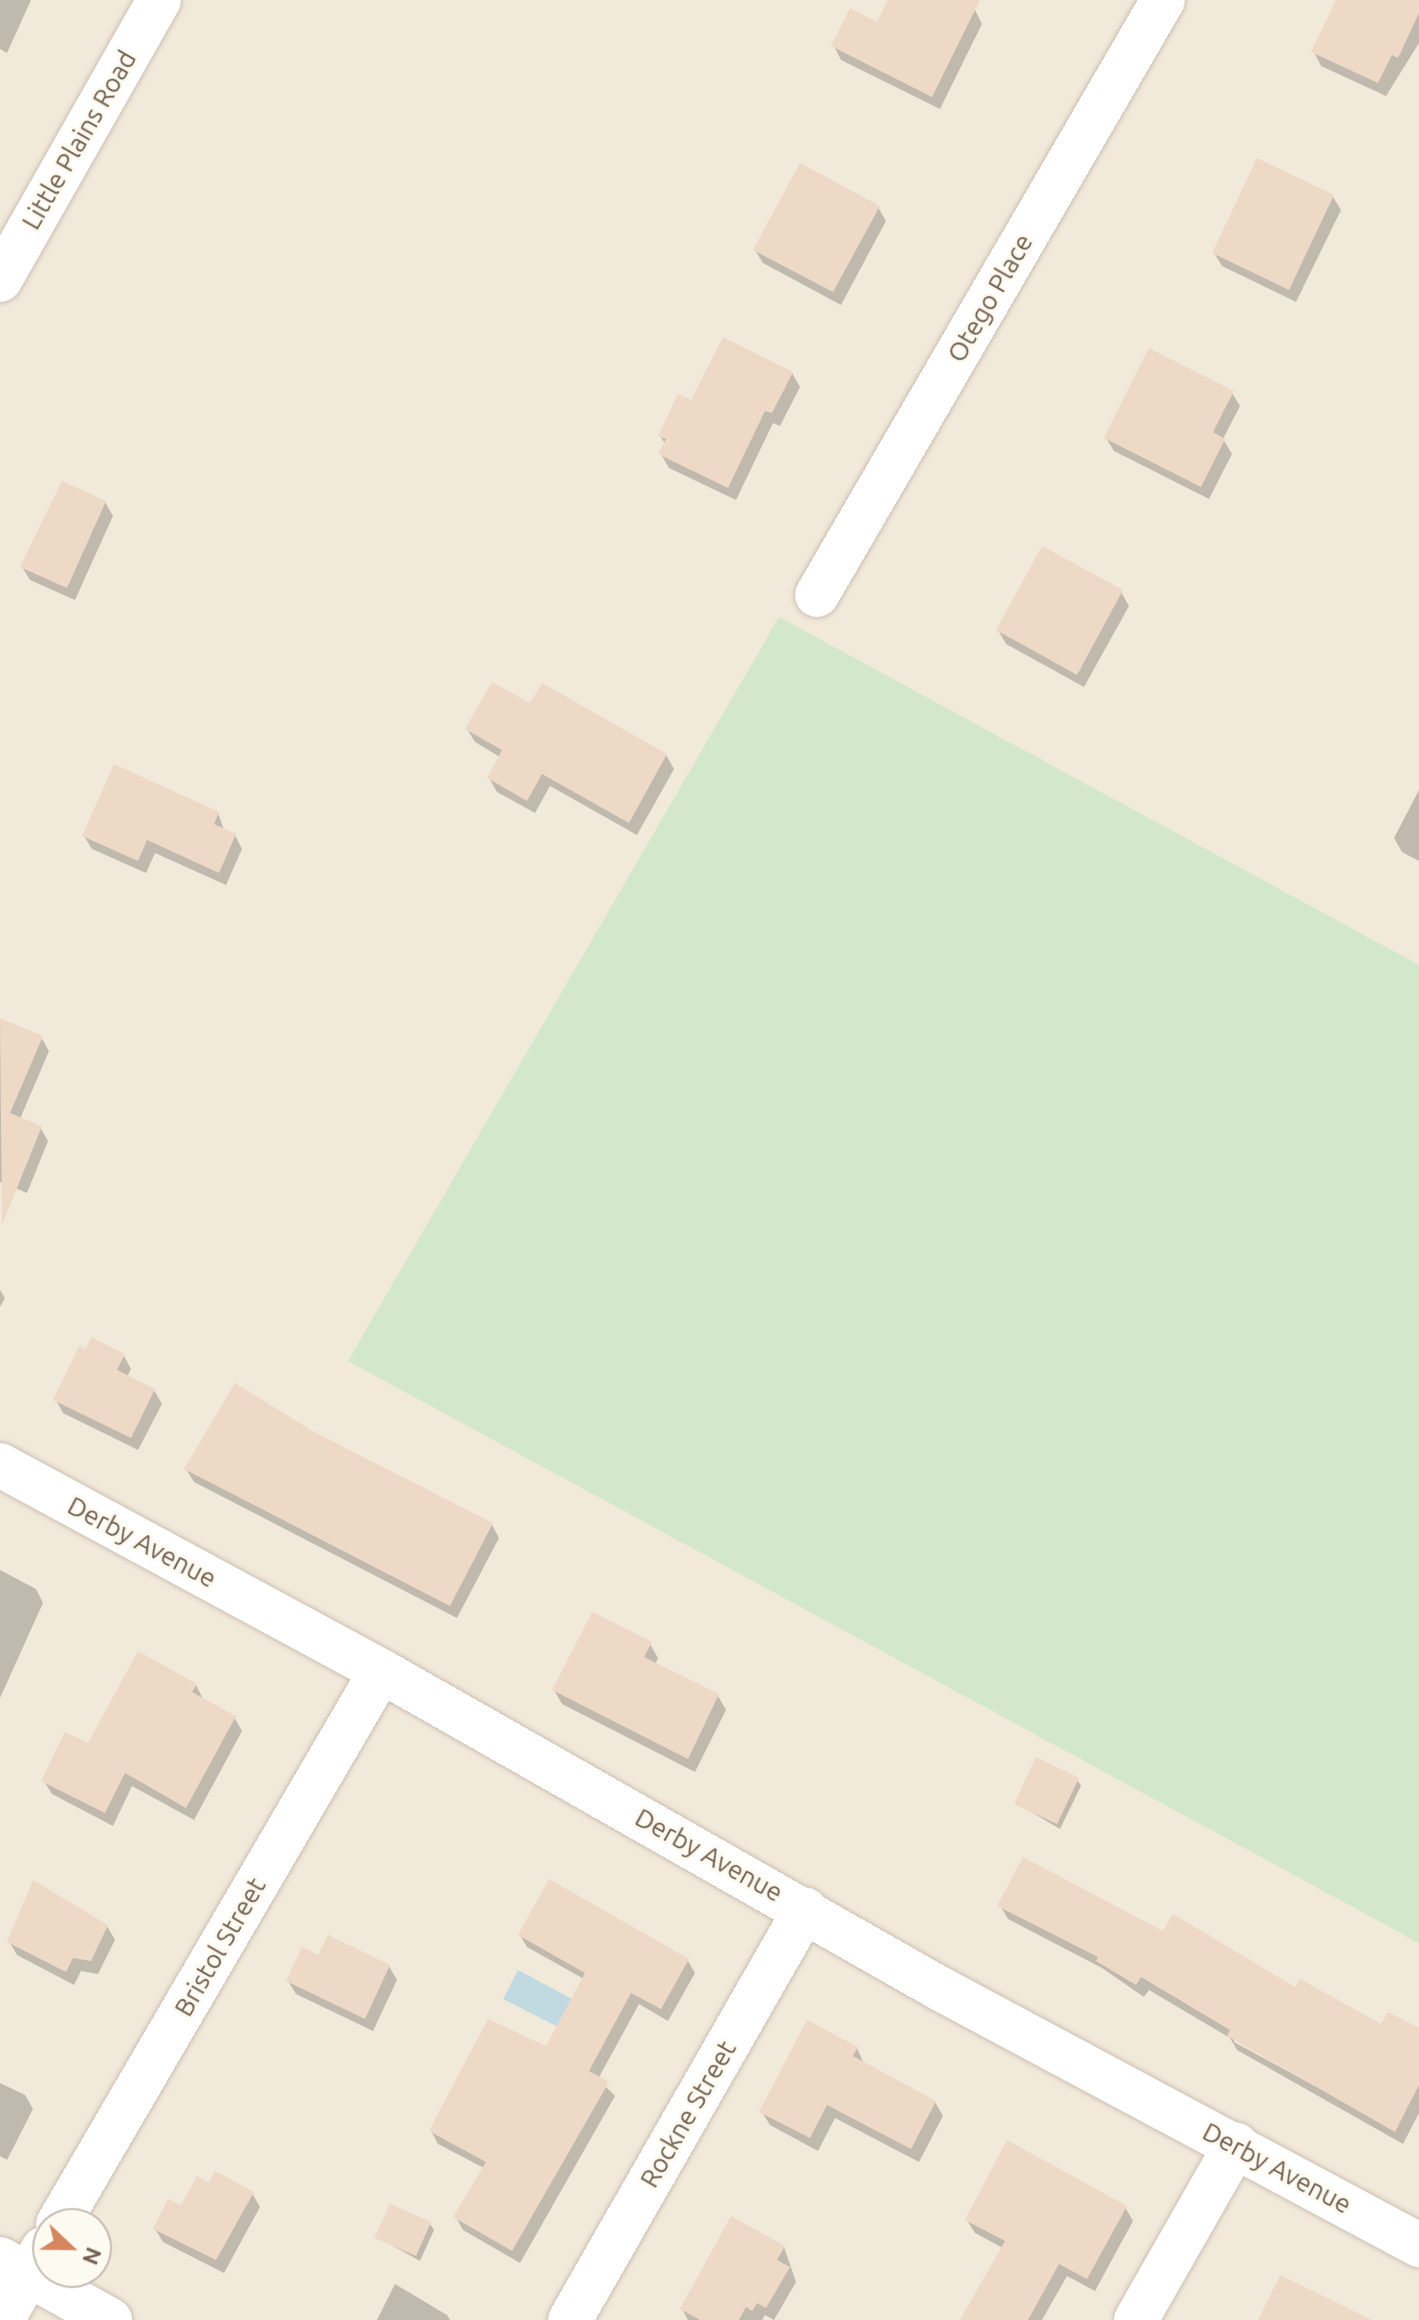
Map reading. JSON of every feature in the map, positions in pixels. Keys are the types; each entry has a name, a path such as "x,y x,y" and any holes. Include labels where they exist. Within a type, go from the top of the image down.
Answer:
{"street":[{"name":"Little Plains Road","path":"0,280 159,0"},
{"name":"Otego Place","path":"817,595 1163,0"},
{"name":"Derby Avenue","path":"0,1465 381,1671 805,1909 937,1987 1419,2245"},
{"name":"Bristol Street","path":"67,2208 381,1671"},
{"name":"Rockne Street","path":"570,2320 805,1909"},
{"path":"1136,2320 1236,2145"},
{"path":"2,2320 25,2258 110,2320"}],"shaded area":[{"path":"0,0 1419,0 1419,2320 0,2320"}],"green space":[{"path":"779,617 1419,965 1419,1943 348,1361"}],"water":[{"path":"518,1970 576,2001 562,2029 503,1999"}],"building":[{"path":"888,0 980,0 932,97 831,46 850,8 877,22"},
{"path":"1336,0 1419,0 1419,13 1398,58 1392,55 1378,83 1311,52"},
{"path":"1257,158 1334,195 1289,290 1212,253"},
{"path":"800,163 880,206 833,292 753,250"},
{"path":"723,337 793,372 772,413 765,411 728,488 658,454 666,439 658,436 678,394 691,400"},
{"path":"1149,348 1234,391 1213,432 1225,439 1201,487 1104,438"},
{"path":"62,481 106,501 67,588 20,567"},
{"path":"1042,546 1123,590 1077,675 996,630"},
{"path":"492,682 530,703 542,683 667,754 629,823 542,774 527,801 487,778 502,750 465,729"},
{"path":"114,764 219,812 214,824 236,834 219,873 147,840 138,861 82,836"},
{"path":"0,1018 43,1036 10,1113 42,1126 2,1225"},
{"path":"91,1337 125,1354 117,1370 155,1389 131,1438 53,1400 79,1346 86,1349"},
{"path":"235,1383 314,1432 493,1523 450,1606 184,1469"},
{"path":"592,1612 652,1642 644,1657 719,1694 688,1759 552,1690"},
{"path":"138,1651 197,1684 192,1692 236,1716 186,1808 125,1773 105,1813 41,1781 65,1732 88,1743"},
{"path":"1036,1757 1079,1778 1057,1824 1014,1804"},
{"path":"1023,1857 1163,1931 1173,1914 1295,1987 1300,1979 1381,2024 1388,2012 1419,2028 1419,2085 1395,2132 1227,2036 1230,2030 1141,1977 1136,1985 1096,1961 1098,1957 997,1906"},
{"path":"549,1879 689,1959 661,2009 631,1993 589,2071 609,2082 512,2251 453,2217 486,2162 429,2131 488,2019 546,2046 585,1973 518,1935"},
{"path":"33,1880 108,1925 91,1961 73,1958 66,1972 7,1942"},
{"path":"328,1935 390,1965 365,2019 286,1981 302,1947 318,1955"},
{"path":"807,2020 858,2047 853,2056 936,2101 911,2149 827,2105 810,2138 759,2112"},
{"path":"1007,2140 1127,2206 1087,2279 1059,2264 1028,2320 960,2320 1005,2241 965,2220"},
{"path":"215,2171 254,2192 216,2260 153,2229 168,2199 181,2205 197,2176 209,2182"},
{"path":"390,2204 431,2222 416,2256 374,2238"},
{"path":"731,2216 785,2246 777,2260 790,2267 766,2308 757,2303 752,2311 746,2307 739,2320 700,2320 680,2309"},
{"path":"1280,2275 1372,2320 1258,2320"}]}
